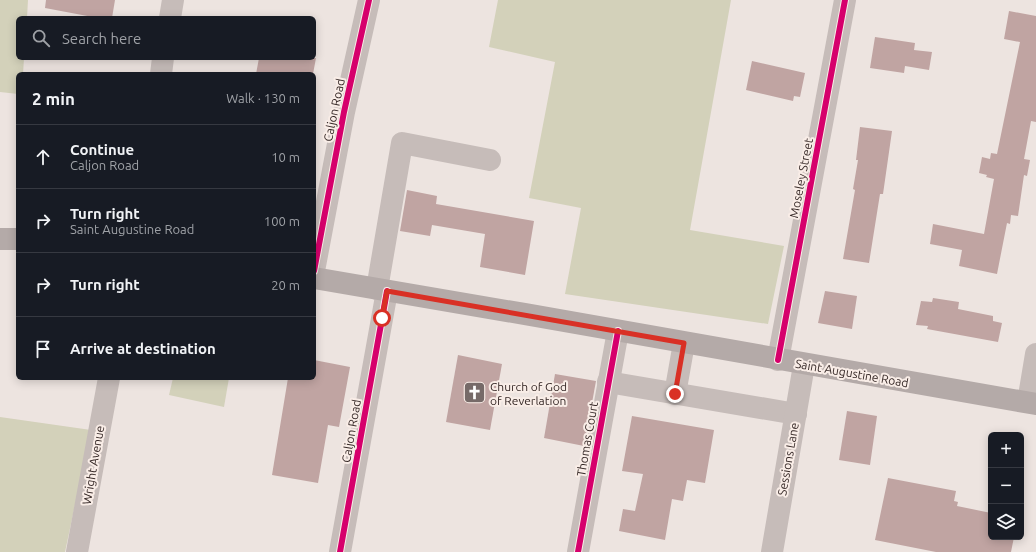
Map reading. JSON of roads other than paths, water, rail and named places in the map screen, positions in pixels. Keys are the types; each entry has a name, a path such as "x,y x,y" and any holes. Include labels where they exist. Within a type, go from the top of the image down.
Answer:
{"main road":[{"path":"0,239 16,239"},
{"name":"Saint Augustine Road","path":"316,278 804,365 1032,403"}],"street":[{"path":"170,16 173,0"},
{"name":"Caljon Road","path":"316,260 344,112 369,0"},
{"name":"Moseley Street","path":"778,360 845,0"},
{"path":"161,72 163,60"},
{"name":"Caljon Road","path":"340,552 382,290 402,143 490,160"},
{"name":"Thomas Court","path":"578,552 618,331"},
{"path":"675,394 684,343"},
{"path":"1032,403 1036,354"},
{"name":"Sessions Lane","path":"772,552 804,365"},
{"name":"Wright Avenue","path":"76,552 109,380"},
{"path":"608,382 796,414"}],"place":[{"name":"Church of God of Reverlation","path":"474,393"}]}
